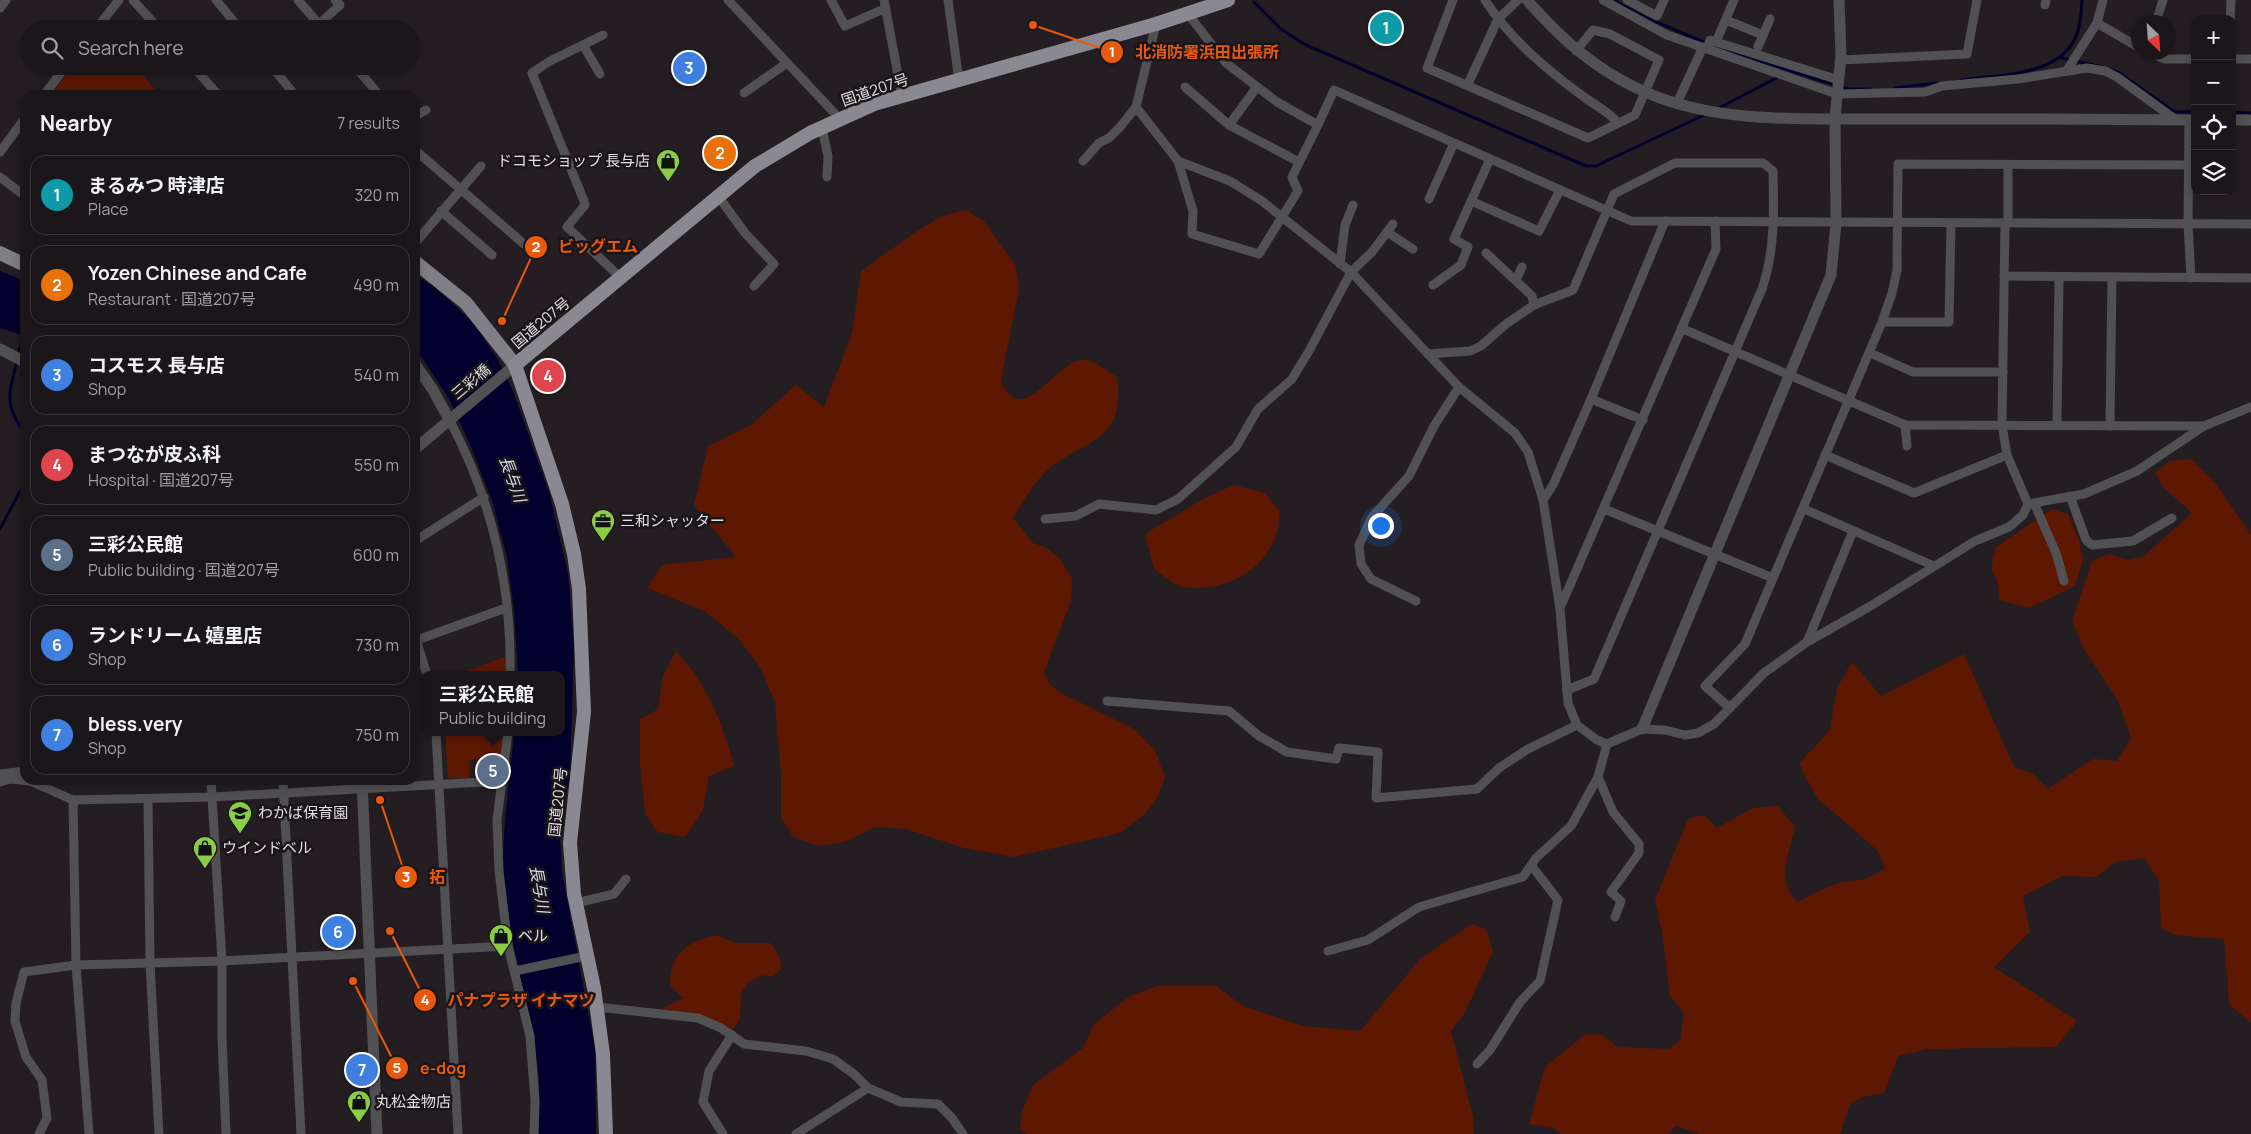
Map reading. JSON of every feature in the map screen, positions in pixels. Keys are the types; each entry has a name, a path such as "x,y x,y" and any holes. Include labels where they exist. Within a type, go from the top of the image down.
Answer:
{"highway":[{"name":"国道207号","path":"606,1134 603,1054 597,1007 584,957 570,843 584,712 580,589 562,504 512,368 718,196 762,162 822,128 874,104 1156,24 1228,0"}],"main road":[{"path":"0,254 20,263"},
{"path":"420,266 466,302 512,368"}],"street":[{"path":"0,8 6,0"},
{"path":"103,20 119,0"},
{"path":"133,0 151,20"},
{"path":"216,0 233,20"},
{"path":"298,0 316,20"},
{"path":"326,20 340,5 335,0"},
{"path":"728,0 840,119"},
{"path":"831,0 845,26 885,4 902,96"},
{"path":"948,0 959,81"},
{"path":"1453,0 1427,68 1468,84 1588,138 1635,115 1659,60 1610,34 1594,30 1576,51"},
{"path":"1485,0 1498,19 1530,54 1585,98 1610,114 1618,123"},
{"path":"1468,84 1498,19 1518,0"},
{"path":"1527,0 1576,51 1611,75 1646,93 1677,103 1739,116 2191,120"},
{"path":"1603,0 1667,35 1838,80"},
{"path":"1627,0 1657,16 1664,0"},
{"path":"1677,103 1709,45 1726,20 1734,0"},
{"path":"1642,728 1831,275 1836,223 1835,118 1840,60 1839,0"},
{"path":"1840,60 1967,54 1977,0"},
{"path":"2067,70 2097,23 2103,0"},
{"path":"2158,15 2163,0"},
{"path":"2230,15 2231,0"},
{"path":"1188,14 1226,63 1277,102 1318,125"},
{"path":"1758,47 1770,18"},
{"path":"1726,20 1763,35"},
{"path":"2097,23 2131,43"},
{"path":"1082,161 1099,143 1109,138 1120,127 1136,107 1156,24"},
{"path":"603,35 583,44 532,73 585,205 567,227 621,278"},
{"path":"583,44 600,74"},
{"path":"1709,45 1783,75 1837,94 1925,92 1942,86 2018,79 2087,68 2105,71 2117,77 2176,120"},
{"path":"2176,59 2191,59"},
{"path":"2236,59 2251,59"},
{"path":"744,93 787,63"},
{"path":"48,90 59,75"},
{"path":"201,75 214,90"},
{"path":"278,75 291,90"},
{"path":"362,75 375,90"},
{"path":"1185,86 1229,125 1299,162"},
{"path":"1229,125 1257,87"},
{"path":"1136,107 1178,161 1193,210 1192,234 1259,254 1298,192 1292,177 1334,90 1631,221 1774,220 1898,224 2251,224"},
{"path":"420,113 426,110"},
{"path":"2236,120 2251,120"},
{"path":"0,152 20,127"},
{"path":"822,128 828,156 827,177"},
{"path":"2191,135 2188,224 2191,278"},
{"path":"1429,199 1454,143"},
{"path":"420,154 524,244"},
{"path":"1434,284 1461,265 1468,247 1454,240 1490,159"},
{"path":"1178,161 1230,181 1262,201 1351,272 1459,387 1515,433 1528,452 1543,500 1560,609 1568,703 1577,725 1597,740 1607,744 1642,728 1665,730 1685,735 1698,733 1714,724 1764,673 1807,642 1869,607 1975,541 2009,527 2023,515 2031,504 2084,494 2137,472 2204,426 2251,407"},
{"path":"1428,354 1470,351 1480,346 1506,324 1534,305 1573,290 1614,194 1675,163 1763,163 1773,171 1774,220 1769,270 1594,679 1567,690"},
{"path":"1730,708 1705,686 1745,644 1870,353 1892,293 1897,270 1898,164 2189,165"},
{"path":"2008,165 2002,425 2007,455 2056,553 2064,581"},
{"path":"420,237 481,166"},
{"path":"0,177 20,192"},
{"path":"1472,201 1539,231 1560,190"},
{"path":"718,196 745,233 774,264 754,286"},
{"path":"1340,264 1345,225 1353,206"},
{"path":"441,211 492,255"},
{"path":"1543,500 1553,485 1665,221"},
{"path":"1560,609 1683,329 1716,249 1715,221"},
{"path":"1882,322 1949,322 1950,224"},
{"path":"1045,519 1076,516 1099,504 1124,505 1156,510 1178,499 1236,447 1258,409 1292,379 1310,351 1351,272 1372,252 1390,228 1413,249"},
{"path":"1486,253 1532,296 1534,305"},
{"path":"1516,280 1522,268"},
{"path":"2004,276 2251,278"},
{"path":"2057,424 2059,277"},
{"path":"2110,426 2112,277"},
{"path":"1683,329 1905,425 2057,424 2204,426"},
{"path":"0,349 20,359"},
{"path":"1870,353 1913,372 2003,372"},
{"name":"三彩橋","path":"420,445 512,368"},
{"path":"420,371 451,419 484,497 497,546 506,608 510,671"},
{"path":"1416,601 1371,579 1361,564 1359,545 1372,517 1409,476 1434,426 1459,387"},
{"path":"1591,398 1643,420"},
{"path":"1905,425 1907,446"},
{"path":"1826,455 1914,493 2007,455"},
{"path":"2070,496 2086,540 2092,545 2133,541 2172,518"},
{"path":"420,538 484,497"},
{"path":"1804,508 1934,566"},
{"path":"1604,509 1773,578"},
{"path":"1807,642 1853,531"},
{"path":"420,637 506,608"},
{"path":"420,651 426,671"},
{"path":"1108,701 1229,711 1259,736 1287,752 1336,759 1339,748 1378,752 1376,798 1477,789 1499,768 1528,749 1577,725"},
{"path":"436,736 458,1134"},
{"path":"508,736 497,820 498,871 508,946 517,971 530,1036 535,1101 534,1134"},
{"path":"1328,951 1368,940 1419,906 1523,877 1536,858 1571,826 1598,777 1607,744"},
{"path":"0,774 20,772"},
{"path":"1598,777 1613,812 1639,844 1639,853 1611,892 1621,901 1615,917"},
{"path":"0,782 10,779 20,780"},
{"path":"420,783 502,781"},
{"path":"39,785 72,800 212,797 362,785 377,1134"},
{"path":"211,785 222,961 222,1037 226,1134"},
{"path":"283,785 301,1134"},
{"path":"148,799 150,963 159,1134"},
{"path":"72,800 76,965 89,1134"},
{"path":"1477,1064 1490,1050 1520,1002 1540,981 1558,900 1531,865"},
{"path":"576,903 614,894 626,879"},
{"path":"39,1134 47,1118 42,1080 23,1051 14,1021 16,1003 24,972 76,965 222,961 508,946"},
{"path":"517,971 584,957"},
{"path":"597,1007 698,1018 732,1035 744,1044 806,1051 833,1059 854,1074 868,1088 901,1102 938,1104 952,1118 963,1134"},
{"path":"723,1134 703,1102 709,1071 732,1035"},
{"path":"796,1134 868,1088"}],"shaded area":[{"path":"66,75 143,75 156,90 55,90"},
{"path":"966,210 984,221 1015,265 1019,288 1001,381 1010,395 1019,399 1029,397 1061,371 1083,360 1096,364 1117,377 1118,398 1116,414 1110,426 1091,443 1045,472 1013,518 1033,543 1047,548 1061,560 1072,579 1071,601 1044,672 1049,683 1057,691 1134,729 1155,750 1165,777 1157,798 1145,814 1120,833 1014,857 964,848 906,829 875,827 845,842 819,846 793,837 781,817 781,774 775,702 760,667 738,638 706,612 647,588 662,565 736,557 694,505 708,446 751,425 796,385 824,407 852,333 861,271 914,233 942,216"},
{"path":"2191,459 2216,484 2251,535 2251,1023 2229,1004 2224,939 2176,935 2161,928 2159,881 2144,858 2116,862 2096,877 2062,876 2023,896 2030,932 1994,967 2077,1021 2056,1047 1928,1049 1898,1056 1884,1093 1862,1097 1850,1104 1840,1134 1700,1134 1676,1126 1668,1134 1561,1134 1554,1128 1529,1124 1545,1067 1586,1034 1602,1035 1618,1047 1669,1049 1680,1040 1684,1014 1670,995 1662,932 1655,900 1688,819 1704,815 1717,828 1753,808 1778,806 1795,827 1787,857 1786,876 1787,885 1797,902 1825,888 1843,882 1865,879 1885,869 1878,851 1817,798 1799,764 1830,730 1837,688 1852,662 1881,696 1964,654 2014,767 2033,774 2048,789 2093,759 2117,761 2131,738 2117,699 2084,649 2072,621 2092,561 2109,554 2128,560 2144,556 2192,513 2164,488 2155,473 2169,461"},
{"path":"1234,485 1265,493 1280,512 1275,538 1260,562 1238,578 1212,587 1198,588 1184,587 1176,584 1154,569 1145,534 1205,498"},
{"path":"2052,509 2068,514 2078,538 2083,560 2075,586 2029,608 1999,600 1998,583 1991,569 1996,547"},
{"path":"676,651 687,663 705,690 725,735 734,766 709,776 703,810 685,837 658,832 645,814 640,764 640,719 658,709 663,676"},
{"path":"505,657 505,671 466,671"},
{"path":"445,736 503,736 501,760 470,759 469,778 448,778"},
{"path":"1472,924 1486,929 1493,952 1464,1014 1451,1031 1473,1117 1474,1134 1027,1134 1020,1129 1022,1112 1033,1085 1083,1048 1094,1024 1130,996 1157,986 1216,986 1243,1006 1304,1026 1360,1031 1421,958"},
{"path":"717,935 735,943 770,943 778,954 781,965 781,969 772,977 762,975 749,982 741,993 740,1020 731,1031 714,1021 698,1015 661,1009 683,998 670,985 673,965 677,957 689,945"}],"water":[{"path":"0,271 20,279 20,334 0,328"},
{"name":"長与川","path":"420,278 432,285 474,323 498,360 513,391 549,492 568,573 574,647 570,778 559,820 562,871 595,1048 596,1134 539,1134 538,1065 510,929 504,887 504,830 514,736 565,736 565,671 518,671 514,611 507,557 492,501 471,447 449,399 420,355"}],"waterway":[{"path":"1613,0 1647,18 1708,44"},
{"path":"1961,80 2012,74 2045,65 2059,57 2071,46 2078,31 2082,0"},
{"path":"1254,2 1281,29 1304,44 1586,166 1596,166 1704,115"},
{"path":"1728,51 1848,89 1871,89"},
{"path":"2062,58 2103,67"},
{"path":"2111,70 2118,72 2175,112 2191,112"},
{"path":"1717,109 1780,76"},
{"path":"1894,88 1938,83"},
{"path":"2236,112 2251,113"},
{"path":"16,365 11,386 10,402 14,416 20,426"},
{"path":"0,529 20,491"}],"place":[{"name":"北消防署浜田出張所","path":"1033,25"},
{"name":"まるみつ 時津店","path":"1386,28"},
{"name":"コスモス 長与店","path":"689,68"},
{"name":"Yozen Chinese and Cafe","path":"720,153"},
{"name":"ドコモショップ 長与店","path":"668,182"},
{"name":"ビッグエム","path":"502,321"},
{"name":"まつなが皮ふ科","path":"548,376"},
{"name":"三和シャッター","path":"603,542"},
{"name":"三彩公民館","path":"493,771"},
{"name":"拓","path":"380,800"},
{"name":"わかば保育園","path":"240,834"},
{"name":"ウインドベル","path":"205,869"},
{"name":"パナプラザ イナマツ","path":"390,931"},
{"name":"ランドリーム 嬉里店","path":"338,932"},
{"name":"ベル","path":"501,957"},
{"name":"e-dog","path":"353,981"},
{"name":"bless.very","path":"362,1070"},
{"name":"丸松金物店","path":"359,1123"}]}
